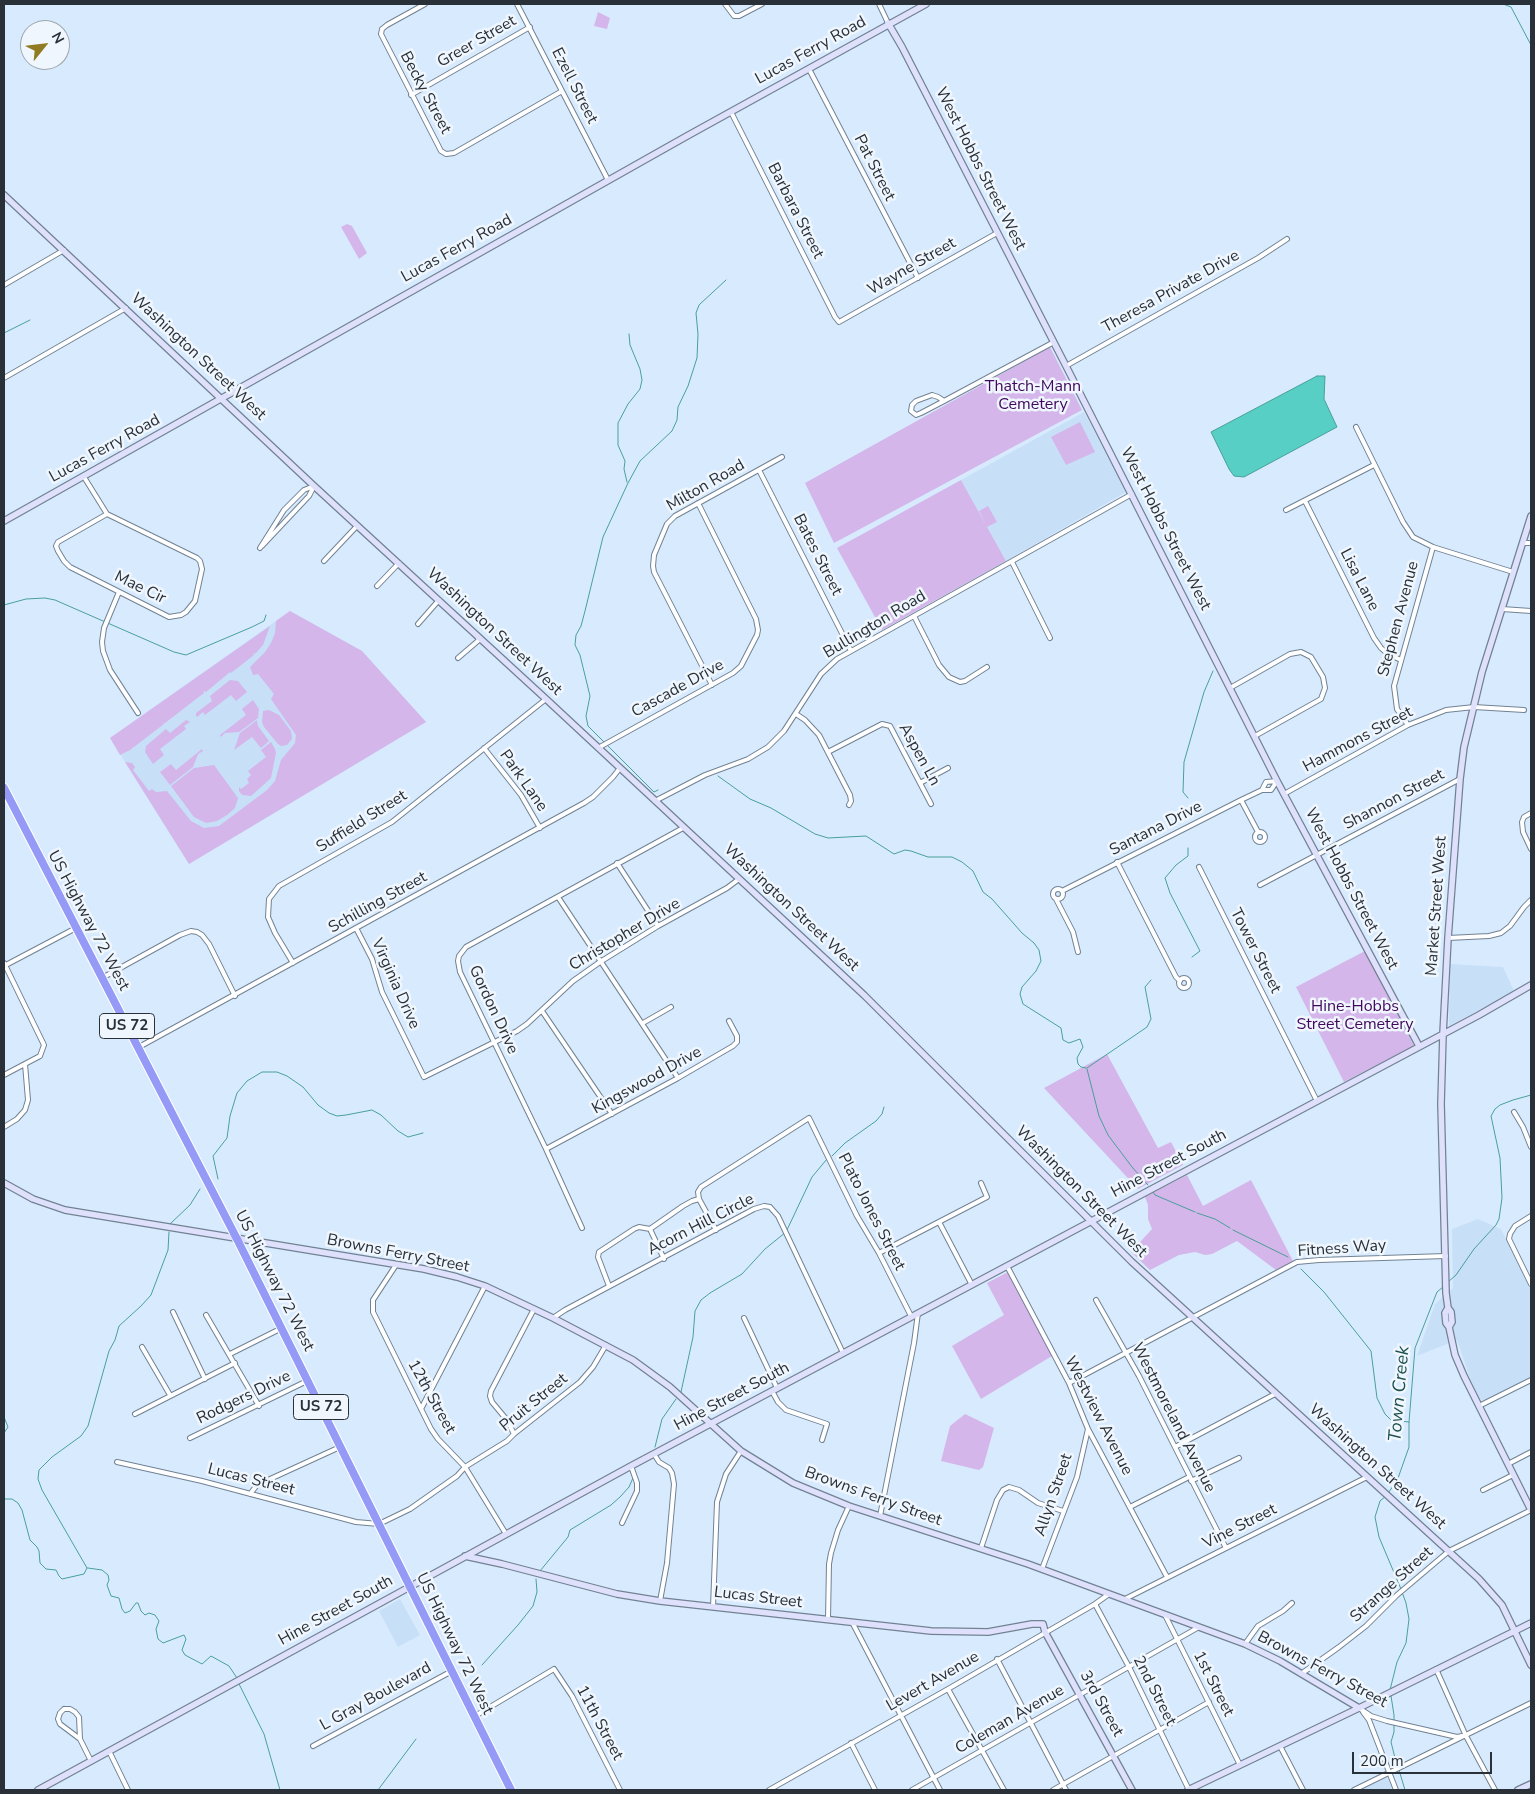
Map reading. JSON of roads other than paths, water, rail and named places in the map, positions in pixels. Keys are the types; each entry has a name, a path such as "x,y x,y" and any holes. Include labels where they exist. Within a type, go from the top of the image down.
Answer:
{"highway":[{"name":"US Highway 72 West","path":"4,788 237,1239 511,1790"}],"street":[{"name":"Becky Street","path":"425,4 382,29 381,34 441,151 446,154 454,153 562,91"},
{"name":"Ezell Street","path":"518,4 608,180"},
{"path":"725,4 734,16 739,16 762,4"},
{"path":"878,4 888,23"},
{"name":"Lucas Ferry Road","path":"4,521 608,180 888,23 926,4"},
{"name":"West Hobbs Street West","path":"888,23 1054,342 1277,781 1419,1046"},
{"name":"Greer Street","path":"411,95 530,27"},
{"name":"Pat Street","path":"809,68 918,278"},
{"name":"Barbara Street","path":"731,112 830,308 839,322"},
{"name":"Washington Street West","path":"4,195 314,486 871,1002 1132,1262 1495,1596 1515,1631 1531,1665"},
{"name":"Wayne Street","path":"839,322 998,233"},
{"name":"Theresa Private Drive","path":"1066,366 1258,258 1287,239"},
{"path":"4,285 64,250"},
{"path":"4,378 126,308"},
{"path":"944,401 938,397 926,396 912,405 911,411 916,415 921,414 1054,342"},
{"path":"1356,427 1374,466 1409,532 1418,540 1433,547 1513,572"},
{"name":"Milton Road","path":"712,685 653,566 654,555 667,524 675,516 782,457"},
{"path":"1286,510 1374,466"},
{"name":"Bates Street","path":"760,470 851,651"},
{"path":"84,477 106,514"},
{"path":"314,486 309,496 260,548 284,510 304,490 314,486"},
{"name":"Bullington Road","path":"655,801 705,775 748,760 758,754 776,740 828,666 851,651 1132,494"},
{"name":"Lisa Lane","path":"1305,501 1374,638 1388,654 1401,660"},
{"name":"Cascade Drive","path":"598,748 733,673 741,666 757,635 758,624 698,503"},
{"name":"Mae Cir","path":"106,514 197,558 202,564 195,601 181,615 169,617 70,567 64,561 56,546 58,542 106,514"},
{"name":"Market Street West","path":"1531,516 1482,672 1464,747 1448,938 1441,1104 1446,1292 1448,1308 1451,1312 1452,1322 1449,1327 1455,1355 1468,1386 1531,1510"},
{"path":"324,561 358,526"},
{"path":"1522,543 1531,542"},
{"name":"Stephen Avenue","path":"1408,724 1397,709 1394,686 1433,547"},
{"path":"1012,562 1050,638"},
{"path":"377,586 399,563"},
{"path":"120,592 107,620 102,642 110,670 138,713"},
{"path":"418,624 439,600"},
{"path":"1502,609 1531,611"},
{"path":"914,616 939,665 949,677 954,680 965,681 987,667"},
{"path":"458,658 479,640 478,636"},
{"path":"1230,688 1290,654 1301,652 1311,658 1323,677 1325,688 1321,699 1255,736"},
{"name":"Suffield Street","path":"293,963 270,922 267,905 272,894 279,886 392,822 546,699"},
{"name":"Hammons Street","path":"1284,794 1408,724 1446,710 1474,707 1524,710"},
{"path":"796,714 819,734 850,795 851,801 849,806"},
{"name":"Aspen Ln","path":"828,752 889,722 931,804"},
{"name":"Park Lane","path":"484,748 521,795 540,828"},
{"name":"Schilling Street","path":"139,1047 540,828 593,797 620,768"},
{"path":"920,783 948,768"},
{"name":"Shannon Street","path":"1260,885 1460,779"},
{"name":"Santana Drive","path":"1262,790 1266,782 1277,781"},
{"name":"Santana Drive","path":"1062,891 1062,896 1056,899 1053,896 1053,891 1058,889 1062,891 1240,800 1262,790 1271,790 1277,781"},
{"path":"1240,800 1258,832"},
{"path":"1531,813 1524,817 1522,822 1523,832 1531,849"},
{"name":"Gordon Drive","path":"582,1228 460,972 459,956 466,947 683,828"},
{"path":"1117,862 1180,981"},
{"path":"617,864 658,926"},
{"name":"Tower Street","path":"1199,867 1317,1100"},
{"name":"Christopher Drive","path":"424,1077 527,1024 564,988 600,962 658,926 727,888 739,879"},
{"path":"558,897 678,1078"},
{"path":"1056,899 1073,932 1078,952"},
{"path":"1448,938 1489,936 1501,933 1510,926 1531,900"},
{"path":"4,1075 40,1056 44,1045 4,965 76,928"},
{"name":"Virginia Drive","path":"356,928 372,959 382,992 424,1077"},
{"path":"102,978 180,935 191,931 202,935 209,944 235,996"},
{"name":"Hine Street South","path":"38,1790 654,1454 1443,1034 1531,985"},
{"path":"643,1024 671,1007"},
{"path":"542,1010 612,1114"},
{"name":"Kingswood Drive","path":"546,1149 733,1046 737,1042 729,1020"},
{"path":"4,1126 17,1119 24,1110 28,1100 25,1064"},
{"path":"1514,1112 1523,1127 1531,1147"},
{"name":"Plato Jones Street","path":"699,1199 698,1192 706,1183 810,1118 857,1216 879,1253 911,1316"},
{"name":"Browns Ferry Street","path":"4,1183 33,1199 65,1210 396,1265 457,1277 485,1286 534,1308 606,1345 652,1372 741,1452 793,1483 849,1506 1042,1569 1245,1644 1280,1661 1371,1716 1456,1737 1466,1736"},
{"path":"879,1253 987,1197 981,1183"},
{"path":"609,1286 598,1257 599,1252 639,1227 650,1229 687,1203 699,1199 716,1230"},
{"name":"Acorn Hill Circle","path":"553,1318 609,1286 764,1206 774,1212 842,1353"},
{"path":"1531,1216 1515,1226 1509,1239 1531,1284"},
{"path":"939,1222 972,1285"},
{"path":"650,1229 664,1258"},
{"name":"Fitness Way","path":"1069,1383 1297,1262 1446,1256"},
{"name":"12th Street","path":"396,1265 373,1300 373,1312 421,1410 438,1439 465,1467 506,1534"},
{"name":"Westview Avenue","path":"1007,1266 1069,1383 1088,1429 1167,1577"},
{"path":"421,1410 485,1286"},
{"name":"Westmoreland Avenue","path":"1096,1300 1126,1353 1226,1548"},
{"path":"514,1434 507,1420 492,1402 490,1396 534,1308"},
{"path":"173,1312 205,1379"},
{"path":"880,1516 918,1313"},
{"path":"206,1314 259,1406"},
{"path":"744,1318 775,1390 778,1402 786,1410 827,1424 822,1440"},
{"path":"230,1354 282,1328"},
{"name":"Pruit Street","path":"379,1524 410,1509 456,1476 465,1467 504,1444 580,1382 593,1367 606,1345"},
{"path":"142,1346 170,1396"},
{"path":"135,1414 235,1363"},
{"name":"Rodgers Drive","path":"190,1438 259,1406 308,1380"},
{"path":"1479,1406 1531,1380"},
{"path":"1175,1448 1275,1394"},
{"name":"Allyn Street","path":"1042,1569 1077,1476 1088,1429"},
{"path":"250,1494 257,1485 341,1447"},
{"path":"713,1607 717,1502 726,1474 741,1452"},
{"path":"1508,1464 1531,1452"},
{"path":"654,1454 672,1473 674,1484 667,1563 660,1601"},
{"path":"1130,1507 1239,1458"},
{"name":"Lucas Street","path":"117,1462 356,1522 379,1524"},
{"path":"622,1523 637,1491 637,1483 632,1466"},
{"path":"1483,1490 1512,1474"},
{"name":"Vine Street","path":"1125,1599 1367,1477"},
{"path":"981,1548 997,1500 1004,1490 1009,1487 1019,1490 1038,1503 1063,1511"},
{"path":"828,1619 831,1553 838,1530 849,1506"},
{"name":"Strange Street","path":"1301,1674 1366,1626 1397,1595 1449,1552 1531,1510"},
{"name":"Lucas Street","path":"465,1556 617,1594 660,1601 965,1632 999,1631 1039,1623 1043,1624 1045,1632"},
{"name":"Levert Avenue","path":"769,1790 1095,1604 1109,1593"},
{"path":"1245,1644 1258,1626 1283,1611 1292,1603"},
{"name":"2nd Street","path":"1095,1604 1129,1667 1188,1790"},
{"name":"1st Street","path":"1165,1615 1240,1765"},
{"path":"852,1622 940,1790"},
{"path":"1188,1790 1531,1623"},
{"name":"Coleman Avenue","path":"912,1790 1199,1627"},
{"name":"3rd Street","path":"1045,1632 1132,1790"},
{"path":"997,1660 1066,1790"},
{"name":"11th Street","path":"474,1716 554,1669 572,1696 620,1790"},
{"path":"1436,1669 1466,1736 1495,1790"},
{"name":"L Gray Boulevard","path":"313,1746 452,1670"},
{"path":"948,1688 1004,1790"},
{"path":"1053,1790 1209,1702"},
{"path":"1354,1790 1531,1703"},
{"path":"1359,1708 1369,1720 1396,1790"},
{"path":"80,1739 60,1724 58,1719 64,1709 70,1709 79,1717 80,1739 91,1761"},
{"path":"851,1744 875,1790"},
{"path":"1280,1746 1303,1790"},
{"path":"109,1751 128,1790"},
{"path":"1518,1790 1531,1784"}],"waterway":[{"path":"1503,4 1511,7 1531,45"},
{"path":"658,790 654,792 588,726 586,716 590,696 580,655 575,645 576,635 581,626 603,537 628,483 640,461 672,431 677,420 678,407 688,386 697,358 698,334 696,313 699,305 726,280"},
{"path":"4,333 30,320"},
{"path":"627,482 624,469 625,461 618,445 618,423 628,404 640,389 642,380 640,369 630,345 629,334"},
{"path":"4,605 26,599 45,598 55,600 174,652 186,655 252,627 264,621 266,615"},
{"path":"1188,798 1183,792 1184,762 1204,692 1213,671"},
{"path":"718,776 750,799 771,808 815,834 828,838 866,836 894,854 905,850 928,857 952,857 962,862 973,871 983,892 992,899 1039,950 1041,961 1036,971 1022,987 1020,994 1023,1004 1061,1028 1063,1040 1069,1043 1080,1039 1083,1047 1077,1058 1078,1064 1086,1068"},
{"path":"1188,848 1188,856 1176,865 1165,878 1170,893 1200,951 1192,957"},
{"path":"1087,1068 1147,1027 1151,1019 1145,987 1151,980"},
{"path":"1087,1069 1099,1116 1108,1135 1148,1185"},
{"path":"218,1179 213,1156 227,1138 230,1116 237,1093 247,1081 262,1072 277,1072 287,1076 303,1087 318,1105 329,1113 337,1116 372,1110 408,1137 423,1133"},
{"name":"Town Creek","path":"1448,1282 1456,1275 1474,1249 1496,1225 1499,1219 1502,1198 1500,1158 1491,1116 1500,1105 1531,1095"},
{"path":"832,1156 845,1143 876,1121 882,1114 884,1107"},
{"path":"681,1392 693,1337 695,1311 701,1300 742,1274 765,1249 786,1232 812,1177 827,1159"},
{"path":"170,1224 190,1205 200,1189"},
{"path":"1153,1192 1155,1195 1195,1212"},
{"path":"1197,1213 1215,1219 1230,1228"},
{"path":"1233,1230 1288,1257"},
{"path":"87,1568 42,1490 38,1479 39,1470 52,1457 81,1436 88,1426 109,1351 119,1326 151,1295 168,1250 169,1232"},
{"path":"1301,1269 1324,1292 1371,1351 1377,1398 1385,1414 1391,1420 1409,1422"},
{"name":"Town Creek","path":"1388,1493 1397,1481 1409,1447 1409,1422 1415,1348 1437,1292 1443,1287"},
{"path":"655,1447 662,1419 676,1399"},
{"path":"4,1417 8,1427 4,1433"},
{"path":"540,1571 568,1537 570,1530 611,1505 620,1497 629,1487 633,1478 631,1473"},
{"name":"Town Creek","path":"1386,1496 1380,1501 1375,1517 1379,1537 1401,1589"},
{"path":"4,1499 12,1499 18,1503 22,1510 30,1540 37,1547 40,1563 46,1569 56,1570 62,1579 84,1574 87,1568"},
{"path":"88,1568 102,1570 108,1575 107,1585 111,1596 119,1598 125,1613 138,1603 145,1615 149,1613 155,1615 159,1621 156,1629 158,1639 163,1643 184,1635 186,1639 182,1650 185,1655 202,1664 211,1656 229,1666 237,1678"},
{"path":"482,1665 533,1606 537,1592 536,1579"},
{"name":"Town Creek","path":"1390,1690 1397,1662 1406,1643 1409,1619 1402,1592"},
{"path":"239,1684 264,1734 280,1790"},
{"name":"Town Creek","path":"1391,1696 1394,1715 1394,1732 1391,1742 1397,1766"},
{"path":"378,1790 416,1739"},
{"name":"Town Creek","path":"1399,1770 1405,1790"}],"park label":[{"name":"Thatch-Mann Cemetery","path":"1033,396"},
{"name":"Hine-Hobbs Street Cemetery","path":"1355,1016"}]}
